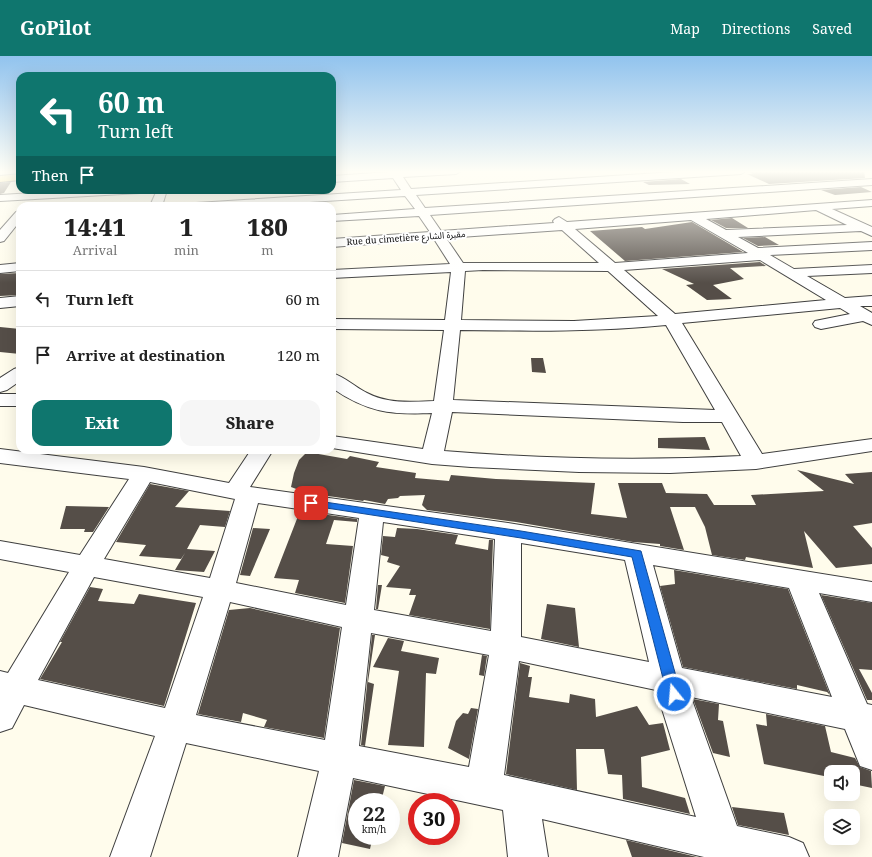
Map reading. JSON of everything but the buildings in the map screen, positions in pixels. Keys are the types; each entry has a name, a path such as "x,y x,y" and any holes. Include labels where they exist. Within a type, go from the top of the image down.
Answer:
{"street":[{"path":"420,208 459,267 451,325 443,406 432,457"},
{"path":"336,218 491,208"},
{"path":"545,208 614,267 670,319 756,462"},
{"path":"681,208 869,318"},
{"name":"Rue du cimetière مقبرة الشارع","path":"336,243 815,208"},
{"path":"821,208 869,229"},
{"path":"0,218 16,216"},
{"path":"0,238 16,219"},
{"path":"726,234 869,229"},
{"path":"0,242 13,241"},
{"path":"336,274 459,267 614,267 872,246"},
{"path":"0,269 16,268"},
{"path":"790,273 872,269"},
{"path":"0,303 16,301"},
{"path":"336,324 574,326 624,324 872,301"},
{"path":"0,306 16,307"},
{"path":"821,324 869,318"},
{"path":"336,332 358,324"},
{"path":"0,370 16,372"},
{"path":"0,386 16,375"},
{"path":"336,382 355,395 381,405 403,407 443,406 683,416 728,416"},
{"path":"0,400 16,400"},
{"path":"336,443 432,457 579,465 670,466 756,462 872,445"},
{"path":"130,857 176,726 220,590 242,493 260,454"},
{"path":"0,456 144,474 242,493 508,532 872,592"},
{"path":"144,474 5,697 176,726 340,758 520,796 725,850 788,857"},
{"path":"318,857 340,758 372,512"},
{"path":"484,788 506,646 508,532"},
{"path":"0,550 220,590 358,619 506,646 864,718"},
{"path":"637,554 669,679 725,850"},
{"path":"799,580 864,718 872,754"},
{"path":"520,796 528,857"}],"route":[{"path":"311,503 521,534 637,554 674,694"}]}
